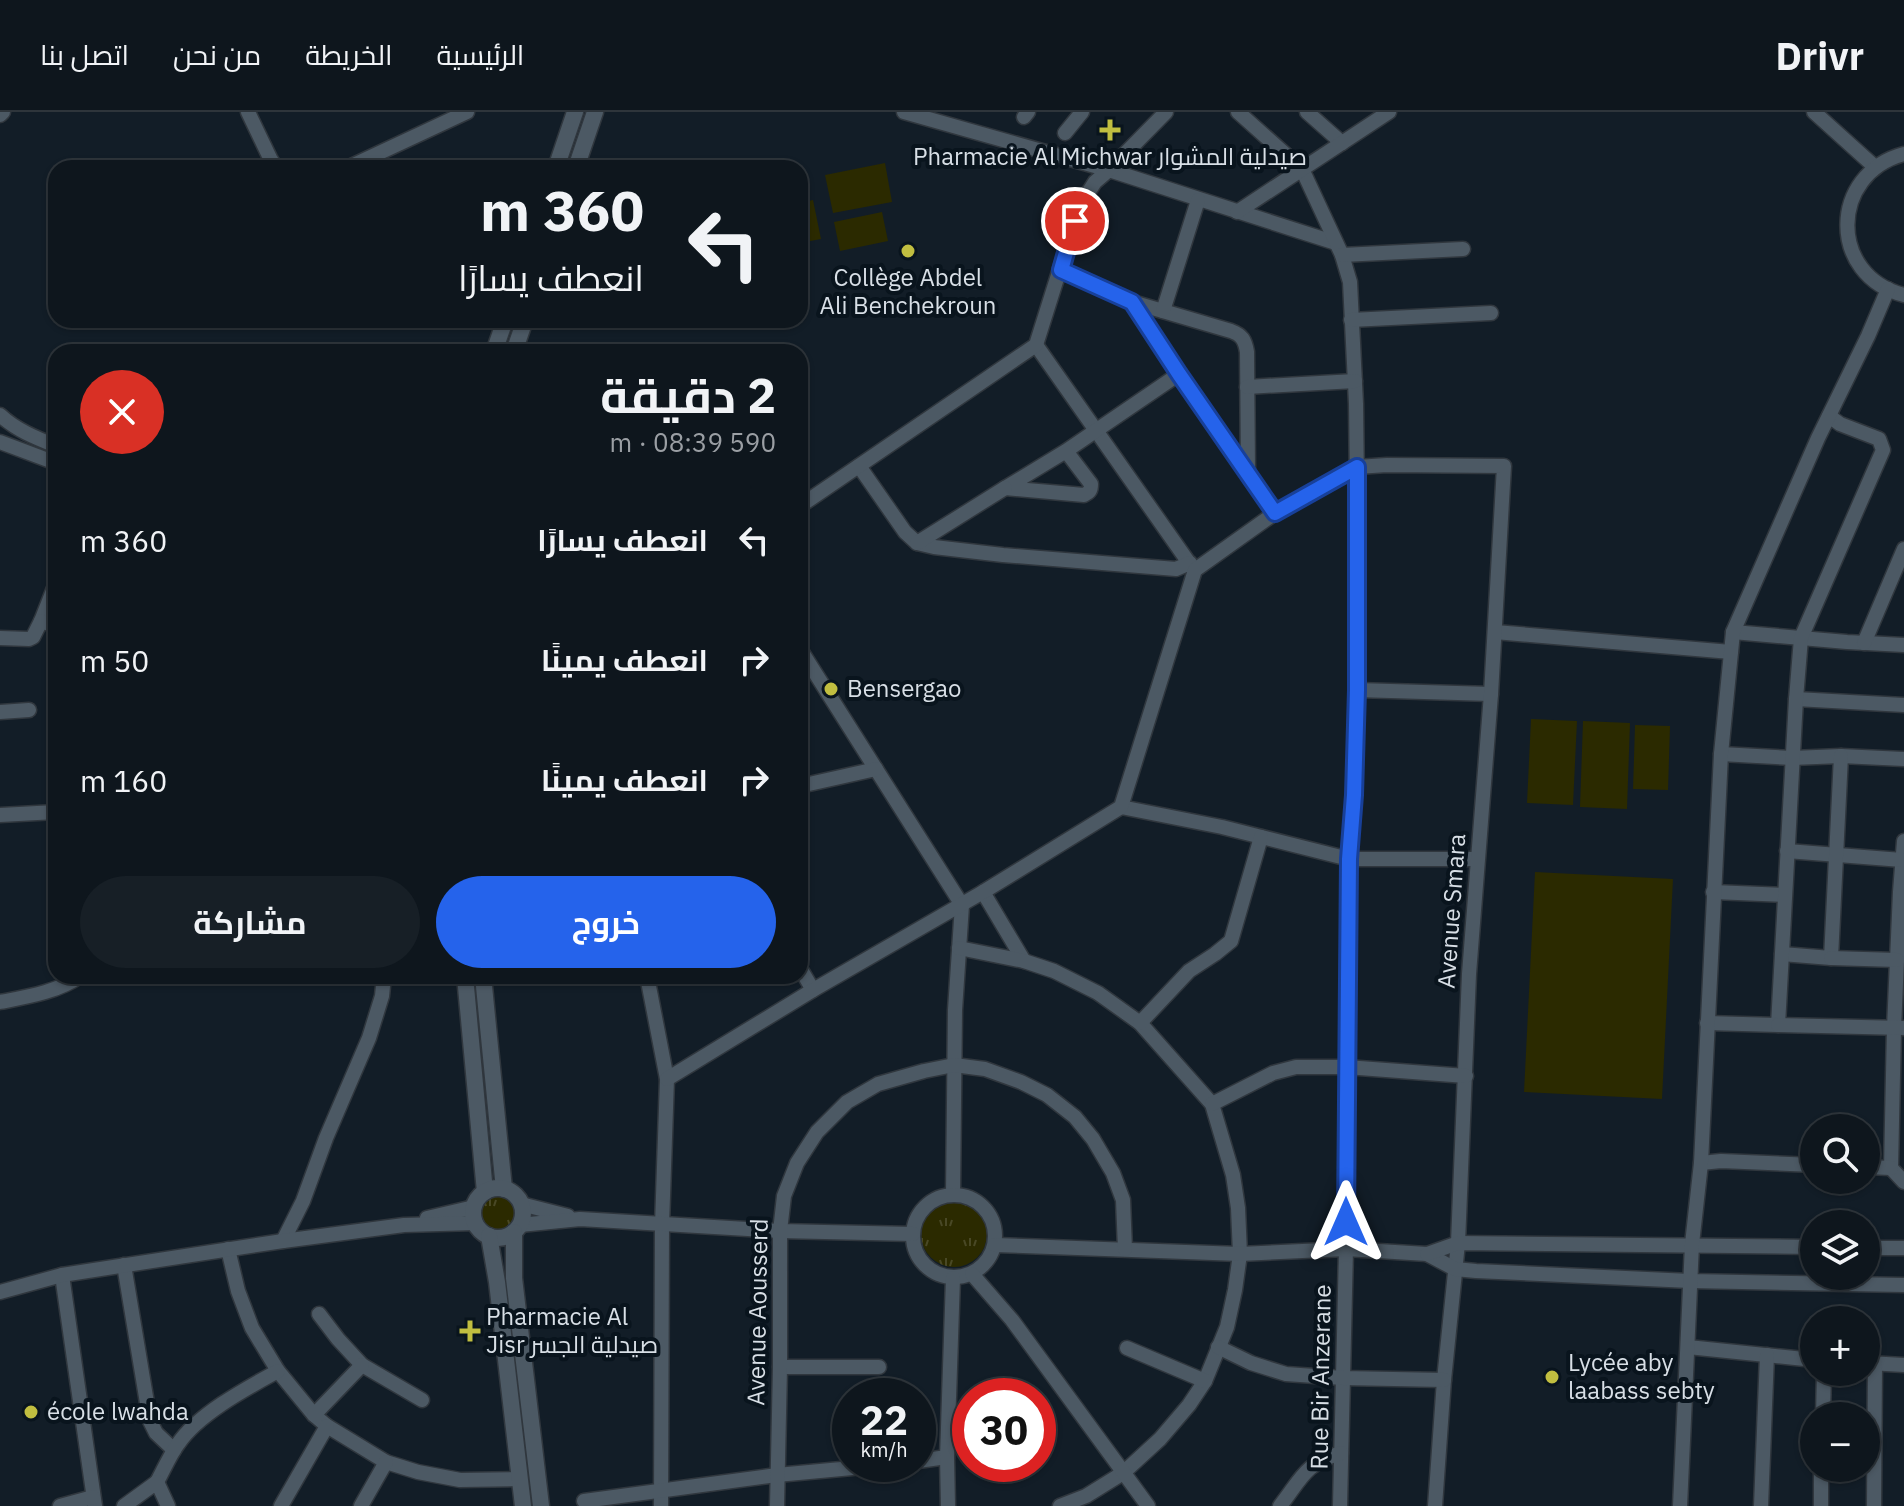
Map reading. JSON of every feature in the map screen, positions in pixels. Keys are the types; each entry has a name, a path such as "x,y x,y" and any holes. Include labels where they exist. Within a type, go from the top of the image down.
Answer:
{"street":[{"path":"248,112 271,160"},
{"path":"364,160 467,112"},
{"path":"559,160 575,112"},
{"path":"579,160 595,112"},
{"path":"904,112 1109,170 1339,249 1463,249"},
{"path":"1065,133 1082,112"},
{"path":"808,501 1036,345 1075,221 1086,196 1095,182 1166,112"},
{"path":"1238,112 1302,169"},
{"path":"1307,112 1342,143"},
{"path":"1237,212 1342,143 1371,116 1389,112"},
{"path":"1814,112 1875,167"},
{"path":"1904,154 1884,161 1859,183 1850,204 1847,226 1848,237 1862,268 1878,284 1904,295"},
{"name":"Rue Bir Anzerane","path":"1302,169 1339,249 1350,282 1355,381 1357,690 1349,859 1346,1249 1340,1506"},
{"path":"1163,311 1198,200"},
{"path":"1061,270 1132,302 1239,334 1245,341 1247,352 1248,472"},
{"path":"1680,1506 1721,754 1733,632 1888,289"},
{"path":"1132,302 1275,513"},
{"path":"1351,320 1491,313"},
{"path":"1036,345 1192,567"},
{"path":"917,543 1066,451 1179,374"},
{"path":"1247,387 1355,381"},
{"path":"0,415 8,423 48,443"},
{"path":"1778,1025 1801,638 1883,450 1879,439 1840,424 1829,416"},
{"path":"0,442 48,460"},
{"path":"1005,488 1088,493 1091,484 1066,451"},
{"path":"859,466 905,532 917,543 1003,555 1176,569 1192,567 1275,513 1357,467"},
{"name":"Avenue Smara","path":"1357,467 1504,466 1491,694 1469,974 1458,1243 1435,1506"},
{"path":"1864,643 1904,549"},
{"path":"667,1079 1121,807 1192,567"},
{"path":"0,638 29,639 48,624"},
{"path":"1495,632 1731,652"},
{"path":"1733,632 1904,645"},
{"path":"808,673 876,769 962,905 954,1065 953,1194"},
{"path":"1357,690 1491,694"},
{"path":"1796,699 1904,705"},
{"path":"0,712 29,710"},
{"path":"1721,754 1904,759"},
{"path":"1831,958 1841,756"},
{"path":"808,784 876,769"},
{"path":"1121,807 1222,827 1349,859 1477,859"},
{"path":"0,815 48,812"},
{"path":"1140,1023 1189,971 1231,941 1261,837"},
{"path":"1891,1168 1899,1028 1897,960 1904,841"},
{"path":"1787,851 1902,860"},
{"path":"983,892 1024,961"},
{"path":"1713,892 1784,895"},
{"path":"959,948 1024,961 1054,971 1098,993 1140,1023 1212,1104 1233,1175 1240,1254 1227,1327 1205,1381 1160,1439 1123,1473 1086,1496 1060,1506"},
{"path":"1782,954 1897,960"},
{"path":"808,982 813,990"},
{"path":"0,1002 68,984"},
{"path":"283,1241 303,1201 369,1038 383,984"},
{"path":"466,984 485,1192"},
{"path":"484,984 504,1189"},
{"path":"649,984 667,1079 662,1225 661,1498"},
{"path":"1707,1023 1899,1028"},
{"name":"Avenue Aousserd","path":"777,1506 780,1231 784,1196 797,1163 817,1132 847,1102 878,1084 954,1065 985,1069 1047,1095 1075,1117 1093,1139 1113,1173 1123,1200 1125,1249"},
{"path":"1212,1104 1284,1069 1346,1067 1466,1076"},
{"path":"1701,1163 1800,1164"},
{"path":"1880,1168 1891,1168 1904,1182"},
{"path":"541,1506 514,1278 517,1228 522,1219 521,1204 512,1193 494,1189 478,1198 475,1215 479,1228 489,1236 502,1238 517,1228 580,1219"},
{"path":"953,1194 981,1204 991,1216 996,1230 995,1245 987,1262 972,1274 953,1278 940,1276 929,1269 914,1247 913,1234 915,1222 930,1202 953,1194"},
{"path":"521,1204 580,1219 780,1231 913,1234"},
{"path":"0,1292 62,1275 475,1215"},
{"path":"489,1236 523,1506"},
{"path":"995,1245 1240,1254 1346,1249 1427,1254 1458,1243 1800,1247"},
{"path":"1880,1248 1904,1248"},
{"path":"228,1249 238,1291 252,1328 278,1371 327,1426 386,1462 418,1472 460,1480 520,1479"},
{"path":"1427,1254 1455,1269 1476,1271 1690,1281 1904,1285"},
{"path":"124,1265 150,1421 163,1441 174,1450"},
{"path":"972,1274 1012,1320 1148,1506"},
{"path":"60,1506 94,1501 62,1275"},
{"path":"948,1506 953,1278"},
{"path":"319,1314 362,1365 422,1400"},
{"path":"1218,1347 1269,1370 1307,1377 1444,1380"},
{"path":"1688,1347 1800,1359"},
{"path":"1127,1348 1205,1381"},
{"path":"1761,1506 1767,1355"},
{"path":"1880,1364 1904,1365"},
{"path":"314,1415 362,1365"},
{"path":"780,1367 879,1367"},
{"path":"124,1506 157,1482 179,1442 198,1423 239,1392 278,1371"},
{"path":"1871,1386 1874,1506"},
{"path":"281,1506 327,1426"},
{"path":"1280,1506 1312,1464 1341,1453"},
{"path":"936,1459 947,1457"},
{"path":"361,1506 386,1462"},
{"path":"584,1501 661,1498 777,1475 832,1470"},
{"path":"157,1482 168,1506"},
{"path":"1821,1482 1821,1506"}],"green space":[{"path":"885,163 892,202 833,213 825,175"},
{"path":"813,200 821,239 808,241 808,201"},
{"path":"882,212 888,241 840,251 834,222"},
{"path":"1531,719 1577,721 1573,805 1527,803"},
{"path":"1583,721 1630,723 1627,809 1580,807"},
{"path":"1635,725 1670,726 1668,790 1633,789"},
{"path":"1535,872 1673,879 1662,1099 1524,1092"},
{"path":"499,1191 514,1197 520,1212 514,1227 499,1233 484,1227 478,1212 484,1197"},
{"path":"954,1201 967,1203 982,1216 987,1234 985,1247 972,1262 954,1267 941,1265 926,1252 921,1234 923,1221 936,1206"}],"place":[{"name":"Pharmacie Al Michwar صيدلية المشوار","path":"1110,130"},
{"name":"Collège Abdel Ali Benchekroun","path":"908,251"},
{"name":"Bensergao","path":"831,689"},
{"name":"Pharmacie Al Jisr صيدلية الجسر","path":"470,1331"},
{"name":"Lycée aby laabass sebty","path":"1552,1377"},
{"name":"école lwahda","path":"31,1412"}],"route":[{"path":"1075,221 1061,270 1132,302 1275,513 1357,467 1357,690 1349,859 1346,1222"}]}
